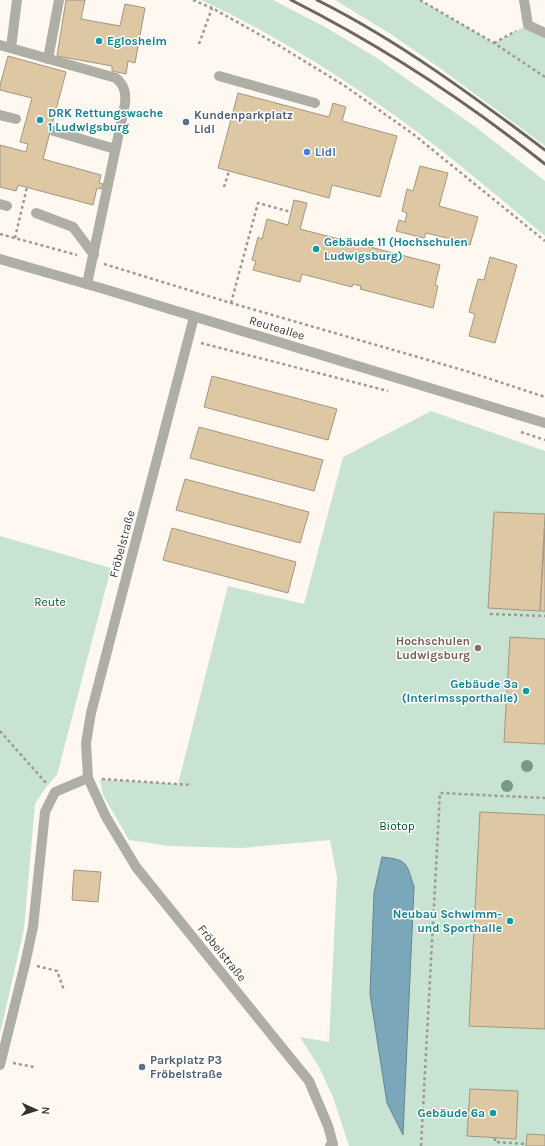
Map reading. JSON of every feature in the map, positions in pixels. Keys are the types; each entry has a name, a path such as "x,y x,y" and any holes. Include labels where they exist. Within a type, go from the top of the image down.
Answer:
{"street":[{"path":"11,48 17,0"},
{"path":"48,59 58,0"},
{"path":"524,0 528,25 545,33"},
{"path":"0,45 116,78 122,83 126,96 87,284"},
{"path":"219,76 315,103"},
{"path":"0,115 16,119"},
{"path":"54,131 116,149"},
{"path":"36,213 73,227 93,257"},
{"name":"Reuteallee","path":"0,259 87,284 545,424"},
{"name":"Fröbelstraße","path":"194,317 91,713 86,743 88,778 106,817 136,867 309,1081 328,1126 332,1146"},
{"path":"0,1066 33,927 45,812 55,792 88,778"}],"path":[{"path":"193,0 212,8 278,45 351,90 413,134 545,241"},
{"path":"420,0 494,43 545,77"},
{"path":"199,44 212,8"},
{"path":"494,43 528,25"},
{"path":"224,187 229,171"},
{"path":"231,303 258,203 291,212"},
{"path":"0,234 93,257 231,303 466,371 545,397"},
{"path":"188,340 395,393"},
{"path":"516,430 545,440"},
{"path":"490,614 545,616"},
{"path":"0,731 55,792"},
{"path":"88,778 192,785"},
{"path":"422,1146 440,793 545,798"},
{"path":"38,967 57,971 64,990"},
{"path":"15,1064 34,1067"},
{"path":"495,1138 495,1146"},
{"path":"495,1142 526,1144"}],"green space":[{"path":"201,0 273,0 325,27 374,56 477,128 545,181 545,236 449,156 365,95 284,43 229,13"},
{"path":"335,0 420,0 494,43 528,25 545,33 545,146 437,66 389,33"},
{"name":"Biotop","path":"431,411 545,451 545,1135 526,1146 349,1146 333,1097 319,1067 300,1037 329,1042 337,877 330,840 241,848 169,846 129,840 103,795 100,779 178,784 228,586 304,604 343,457"},
{"name":"Reute","path":"0,536 111,568 57,775 46,787 35,804 24,929 0,1034"}],"water":[{"path":"382,857 397,859 405,864 414,887 403,1135 387,1103 370,994 374,893"}],"building":[{"name":"Eglosheim","path":"66,0 85,0 81,19 120,26 125,4 145,8 135,63 128,61 126,74 112,71 112,66 57,56"},
{"name":"DRK Rettungswache 1 Ludwigsburg","path":"8,56 66,72 43,159 101,175 99,183 103,184 101,189 97,188 93,205 18,185 16,191 0,187 0,145 26,152 28,144 20,142 32,98 0,90"},
{"name":"Lidl","path":"238,93 329,117 333,103 346,107 342,121 397,136 380,197 332,185 329,198 218,168"},
{"path":"420,166 448,173 439,206 478,217 470,245 459,241 458,247 449,245 451,239 426,233 424,238 396,231 399,220 405,222 407,213 402,211 407,189 413,191"},
{"name":"Gebäude 11 (Hochschulen Ludwigsburg)","path":"294,200 307,203 300,229 440,265 435,285 438,286 433,308 360,289 361,286 353,284 352,287 302,274 300,282 253,270 256,261 252,260 258,237 262,239 267,219 288,225"},
{"path":"490,257 517,265 495,343 469,336 475,314 469,312 478,279 484,280"},
{"path":"212,376 337,409 328,440 204,407"},
{"path":"199,427 323,460 314,491 190,458"},
{"path":"185,479 309,512 300,543 176,510"},
{"path":"494,512 545,514 540,611 488,608"},
{"path":"172,528 296,562 288,593 163,560"},
{"path":"545,528 545,611 540,611"},
{"name":"Gebäude 3a (Interimssporthalle)","path":"510,637 545,639 545,744 504,742"},
{"name":"Neubau Schwimm- und Sporthalle","path":"480,812 545,815 545,1029 469,1026"},
{"path":"74,870 101,872 98,902 72,900"},
{"name":"Gebäude 6a","path":"470,1089 518,1091 516,1139 467,1136"},
{"path":"527,1134 545,1135 545,1146 526,1146"}],"railway":[{"path":"291,0 391,55 485,118 545,164"},
{"path":"317,0 377,33 435,70 545,150"}],"place":[{"name":"Eglosheim","path":"99,41"},
{"name":"DRK Rettungswache 1 Ludwigsburg","path":"40,120"},
{"name":"Kundenparkplatz Lidl","path":"186,122"},
{"name":"Lidl","path":"307,152"},
{"name":"Gebäude 11 (Hochschulen Ludwigsburg)","path":"316,249"},
{"name":"Hochschulen Ludwigsburg","path":"478,648"},
{"name":"Gebäude 3a (Interimssporthalle)","path":"526,691"},
{"name":"Neubau Schwimm- und Sporthalle","path":"510,921"},
{"name":"Parkplatz P3 Fröbelstraße","path":"142,1067"},
{"name":"Gebäude 6a","path":"493,1113"}]}
